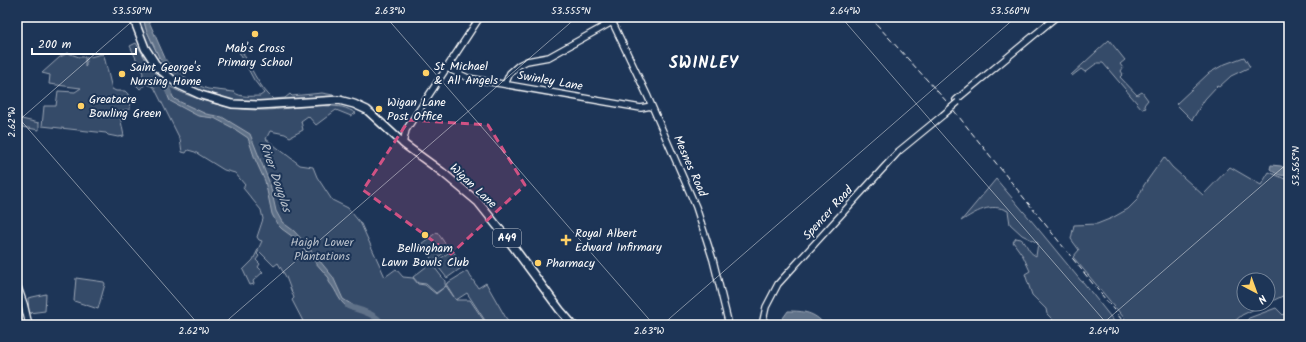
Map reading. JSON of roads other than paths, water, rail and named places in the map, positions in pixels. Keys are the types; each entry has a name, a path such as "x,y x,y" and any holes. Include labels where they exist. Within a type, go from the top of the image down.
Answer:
{"highway":[{"name":"A49","path":"133,17 145,48 161,71 170,79 188,90 232,104 259,106 322,101"},
{"name":"Wigan Lane","path":"322,101 335,100 347,102 364,108 404,144 442,172 478,202 573,325"},
{"name":"Wigan Lane","path":"322,101 350,106 372,116"}],"street":[{"path":"404,144 406,130 480,17"},
{"path":"505,84 510,73 519,65 527,61 548,57 611,19 621,17"},
{"name":"Spencer Road","path":"762,325 766,307 778,284 899,151 1056,17"},
{"name":"Mesnes Road","path":"611,19 698,212 713,260 729,325"},
{"name":"Swinley Lane","path":"447,68 466,78 641,108 651,106"},
{"path":"394,135 406,130"},
{"path":"17,284 29,325"}],"waterway":[{"name":"River Douglas","path":"164,61 166,86 169,93"},
{"name":"River Douglas","path":"348,306 372,315 383,325"}],"railway":[{"path":"870,17 947,102 1126,325"}],"place":[{"name":"Mab's Cross Primary School","path":"255,34"},
{"name":"St Michael & All Angels","path":"426,73"},
{"name":"Saint George's Nursing Home","path":"122,74"},
{"name":"Greatacre Bowling Green","path":"81,106"},
{"name":"Wigan Lane Post Office","path":"379,109"},
{"name":"Bellingham Lawn Bowls Club","path":"425,235"},
{"name":"Royal Albert Edward Infirmary","path":"566,240"},
{"name":"Pharmacy","path":"538,263"}],"district":[{"name":"SWINLEY","path":"704,63"}],"park label":[{"name":"Haigh Lower Plantations","path":"322,249"}]}
